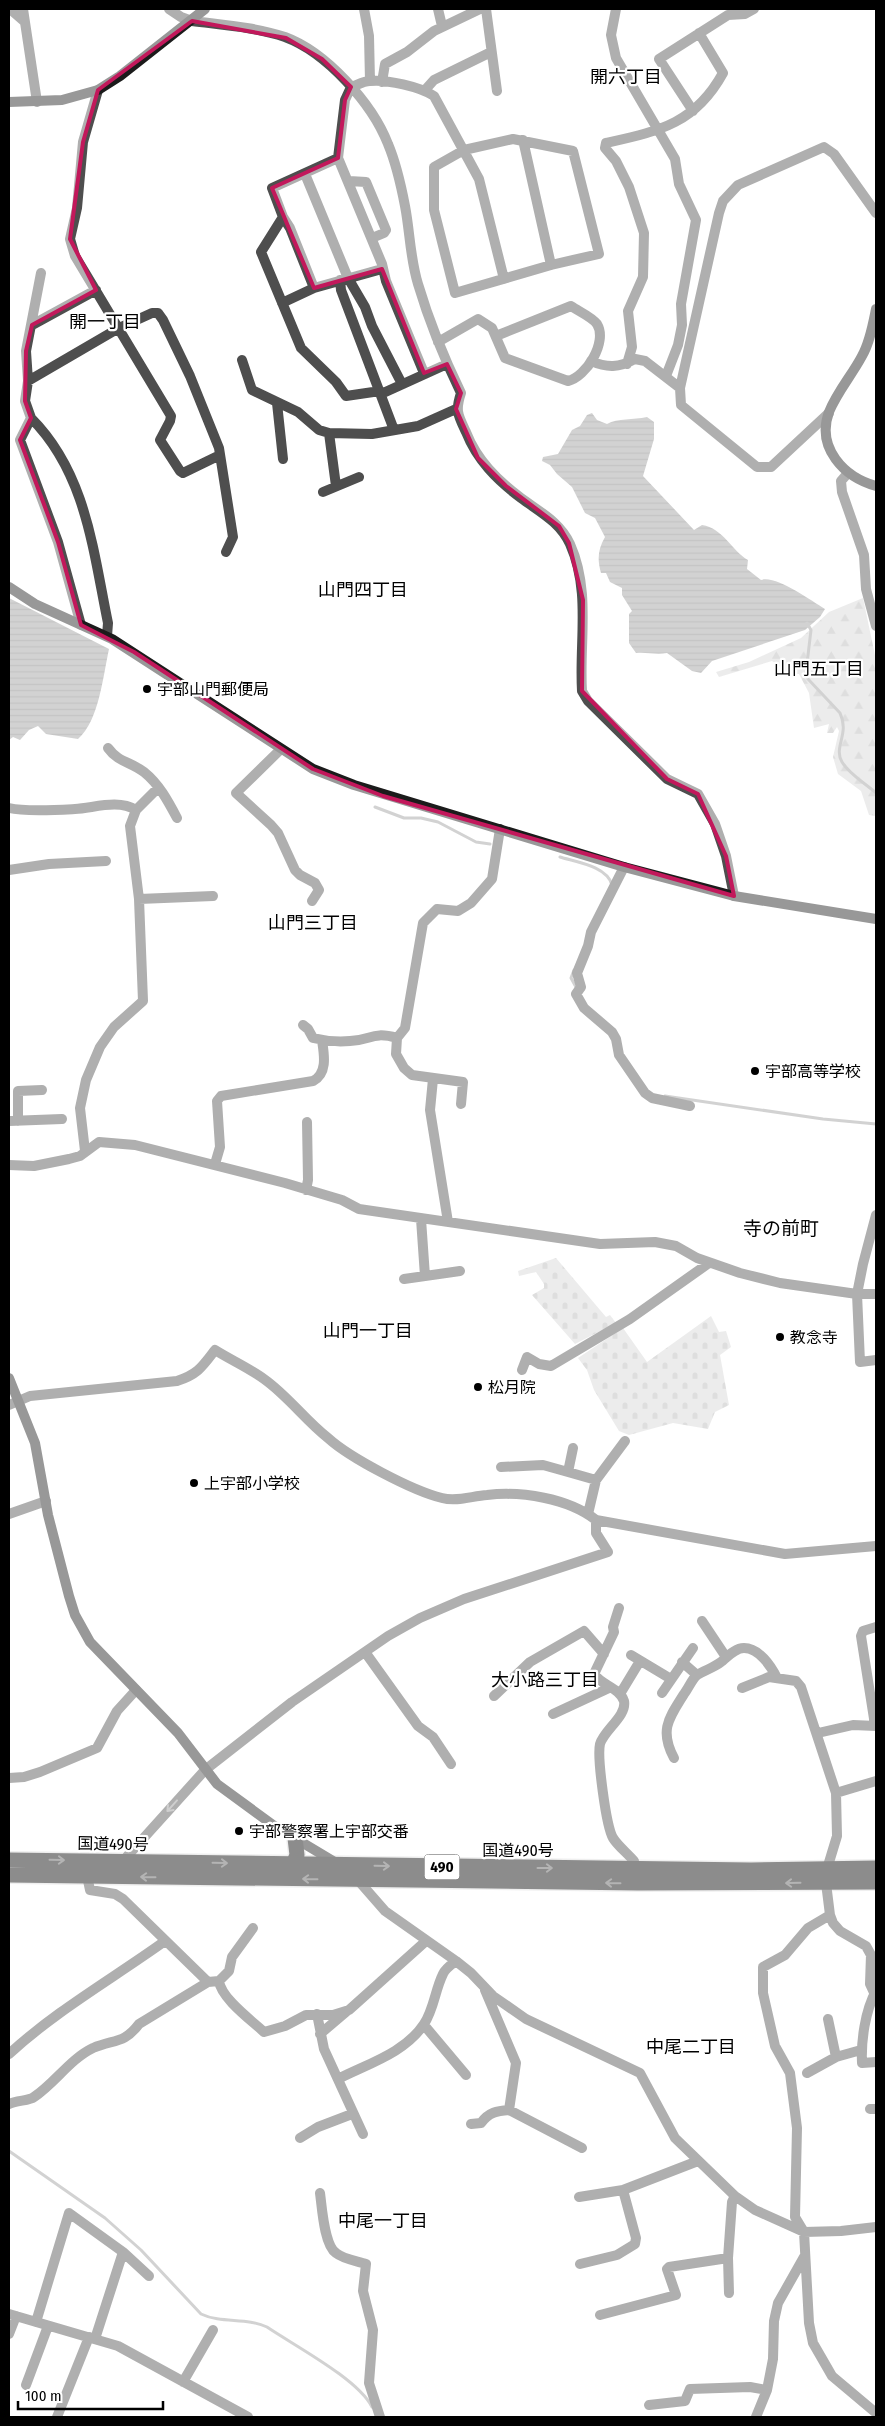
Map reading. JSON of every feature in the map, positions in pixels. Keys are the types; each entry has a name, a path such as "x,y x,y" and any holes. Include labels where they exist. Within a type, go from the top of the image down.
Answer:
{"highway":[{"path":"293,1864 297,1855 295,1838"},
{"name":"国道490号","path":"9,1860 293,1864 634,1876"},
{"name":"国道490号","path":"826,1876 876,1868"},
{"name":"国道490号","path":"9,1875 357,1880 634,1876 826,1876 876,1882"}],"street":[{"path":"10,9 25,22"},
{"path":"23,9 38,102"},
{"path":"169,9 181,17 192,21 235,26 286,38 322,59 351,86 387,142 405,207 411,255 418,284 438,342 461,393 456,409 478,458 506,486 559,526 569,543 578,572 583,600 582,691 588,701 666,779 698,794 715,824 726,856 734,896"},
{"path":"9,102 62,100 98,90 115,80 192,21 204,9"},
{"path":"364,9 369,36 370,81"},
{"path":"438,9 442,26"},
{"path":"382,82 385,64 442,26 480,9"},
{"path":"486,9 497,91"},
{"path":"616,9 611,35 616,58 657,132 675,159 679,184 696,220 681,304 682,325 678,344 666,376"},
{"path":"693,111 659,59 699,33 726,12 745,14 754,9"},
{"path":"627,364 632,346 628,311 643,277 644,233 629,187 616,161 605,148 606,143 657,132 693,111 708,98 724,74 699,33"},
{"path":"425,90 434,80 491,52"},
{"path":"351,86 370,81 382,82 411,86 425,90 434,96 479,179 504,279"},
{"path":"351,86 345,100 338,158 372,238 382,269 424,374"},
{"path":"98,90 84,142 76,208 70,239 75,256 171,416 170,422 160,440 180,471 183,473 220,454"},
{"path":"513,139 523,140 573,151 599,254 551,265 455,293 434,210 434,167 464,150 513,139"},
{"path":"523,140 551,265"},
{"path":"829,413 771,468 766,469 757,467 681,405 680,388 719,213 723,201 738,185 824,147 834,154 876,213"},
{"path":"314,288 272,188 338,158"},
{"path":"305,174 344,279 366,307 372,326 402,384"},
{"path":"349,181 366,182 386,230 384,233 372,238"},
{"path":"283,217 261,252 301,348 336,382 346,396 381,393 447,364"},
{"path":"282,303 314,288 382,269"},
{"path":"41,274 26,351 28,381 25,401 31,418 48,435 62,457 80,494 108,623 107,636"},
{"path":"344,279 342,290 394,430"},
{"path":"32,325 96,290"},
{"path":"438,342 478,319 492,328 505,358 568,381 580,376 591,361 600,342 600,330 596,322 571,306 496,336"},
{"path":"876,309 863,355 829,413 826,424 830,451 848,473 876,486"},
{"path":"28,381 119,328 152,312 158,313 190,376 220,454 233,537 226,552"},
{"path":"591,361 605,368 627,364 635,359 645,361 680,388"},
{"path":"242,360 252,390 298,412 319,430 329,433 372,434 418,426 456,409"},
{"path":"277,403 283,459"},
{"path":"31,418 20,440 58,542 82,625"},
{"path":"329,433 336,486"},
{"path":"848,473 841,481 842,492 864,555 866,589 876,626"},
{"path":"322,492 359,477"},
{"path":"9,587 35,604 107,636 313,769 354,786 624,867 734,896 876,919"},
{"path":"108,748 114,757 144,772 166,796 177,818"},
{"path":"281,749 236,793 278,833 295,870 315,883 319,890 312,901"},
{"path":"85,1151 80,1108 86,1080 100,1047 114,1027 143,1001 139,899 130,826 136,810 158,788"},
{"path":"9,808 77,809 99,804 131,807 136,810"},
{"path":"461,1104 463,1082 412,1075 404,1068 396,1054 397,1038 405,1028 423,923 437,909 458,911 482,892 492,879 500,829"},
{"path":"9,870 49,864 106,861"},
{"path":"624,867 591,932 588,946 577,973 581,987 578,992 584,1008 612,1032 616,1039 619,1055 645,1093 652,1098 690,1106"},
{"path":"139,899 213,896"},
{"path":"304,1025 313,1038 322,1040 351,1041 382,1034 397,1038"},
{"path":"216,1164 220,1146 218,1101 221,1096 313,1082 318,1078 323,1066 322,1040"},
{"path":"433,1079 430,1110 448,1222"},
{"path":"42,1090 13,1091 14,1121 62,1119"},
{"path":"306,1190 308,1180 307,1122"},
{"path":"9,1165 34,1166 69,1159 99,1142 135,1145 216,1164 342,1200 359,1209 600,1244 625,1244 640,1241 655,1242 676,1246 709,1263 780,1283 857,1294 876,1294"},
{"path":"876,1215 857,1294 860,1362 876,1360"},
{"path":"421,1218 424,1276"},
{"path":"522,1370 527,1357 539,1364 550,1366 630,1319 709,1263"},
{"path":"404,1279 460,1271"},
{"path":"14,1403 30,1396 177,1381 192,1376 202,1368 215,1350 263,1378 287,1398 328,1439 351,1455 418,1490 443,1499 462,1499 506,1494 528,1496 574,1507 592,1517 785,1554 876,1546"},
{"path":"9,1378 14,1403 35,1443 46,1501 69,1596 83,1631 99,1654 178,1733 205,1770 218,1784 295,1838 340,1866 357,1880 385,1910 426,1941 456,1960 493,1996 526,2019 640,2073 675,2138 735,2196 755,2210 804,2232 841,2231 876,2227"},
{"path":"122,1862 205,1770 292,1702 365,1652 420,1618 456,1603 608,1552 596,1533 592,1517 596,1480 625,1441"},
{"path":"568,1472 573,1448"},
{"path":"501,1467 543,1465 596,1480"},
{"path":"9,1514 46,1501"},
{"path":"619,1608 613,1627 614,1632 594,1674 598,1682 620,1694 624,1703 622,1712 606,1732 600,1745 601,1775 608,1827 614,1838 634,1861 634,1876"},
{"path":"702,1621 726,1657"},
{"path":"818,1733 853,1725 876,1725 860,1636 863,1631 876,1627"},
{"path":"494,1696 530,1662 584,1631 604,1654"},
{"path":"662,1694 693,1648"},
{"path":"674,1758 666,1728 668,1718 697,1675 707,1671 741,1648 752,1650 767,1662 777,1678"},
{"path":"365,1652 418,1726 433,1737 451,1764"},
{"path":"620,1694 635,1658 671,1678"},
{"path":"682,1662 697,1675"},
{"path":"742,1688 769,1677 790,1679 799,1683 815,1732 818,1733 836,1793 837,1836 826,1876 830,1915 833,1923 840,1931 866,1946 871,1955 870,1984 876,1994 861,2050 862,2064 876,2062"},
{"path":"553,1714 609,1688"},
{"path":"9,1778 24,1777 40,1772 97,1748 117,1710 136,1690"},
{"path":"836,1793 876,1781"},
{"path":"84,1861 90,1890 119,1896 165,1941 214,1982 235,2006 264,2032 285,2026 306,2015 333,2015 349,2010"},
{"path":"830,1915 808,1928 785,1954 763,1967 763,1993 775,2046 790,2073 797,2128 795,2217 804,2232 804,2257 813,2344 832,2376 876,2413"},
{"path":"9,2104 18,2100 32,2099 73,2062 93,2048 122,2040 131,2034 139,2024 214,1982 229,1971 232,1957 253,1928"},
{"path":"9,2054 39,2026 94,1988 116,1976 165,1941"},
{"path":"320,2034 426,1941"},
{"path":"338,2080 396,2050 412,2038 424,2025 431,2012 443,1972 456,1960"},
{"path":"484,1987 516,2063 509,2110"},
{"path":"317,2014 320,2034 352,2114 363,2134"},
{"path":"828,2019 836,2057"},
{"path":"424,2025 466,2075"},
{"path":"807,2073 836,2057 861,2050"},
{"path":"471,2124 481,2122 485,2117 496,2111 509,2110 582,2148"},
{"path":"300,2138 318,2128 352,2114"},
{"path":"579,2197 623,2190 698,2161"},
{"path":"580,2264 617,2256 635,2244 636,2238 623,2190"},
{"path":"320,2193 326,2233 331,2248 337,2254 366,2264 363,2291 373,2330 370,2383 380,2417"},
{"path":"729,2293 728,2258 732,2202 735,2196"},
{"path":"36,2322 69,2213 123,2252 149,2276"},
{"path":"57,2417 92,2338 123,2252"},
{"path":"756,2417 766,2390 773,2359 774,2321 778,2303 804,2257"},
{"path":"600,2315 676,2295 668,2270 669,2267 728,2258"},
{"path":"9,2334 12,2315 118,2346 237,2414 248,2417"},
{"path":"26,2385 48,2326"},
{"path":"183,2382 213,2330"},
{"path":"649,2405 685,2401 690,2389 750,2387 766,2390"}],"highlighted area":[{"path":"192,21 286,38 322,59 351,87 345,100 338,158 272,188 314,288 382,269 424,373 447,364 461,393 456,409 478,458 506,486 559,526 569,543 583,600 582,691 667,779 698,794 726,856 734,896 383,796 313,769 134,652 81,625 58,542 20,440 31,418 25,401 26,351 32,325 96,290 70,239 83,142 98,90"}],"green space":[{"path":"863,598 876,660 876,816 869,815 861,791 838,774 833,757 839,731 837,727 833,733 827,733 829,724 814,728 809,693 799,674 790,674 772,661 719,677 716,672 749,662 801,638 829,612"},
{"path":"556,1258 606,1317 610,1315 616,1323 575,1344 532,1295 544,1288 544,1284 536,1272 519,1276 518,1271"},
{"path":"711,1316 719,1332 726,1331 731,1347 720,1355 729,1405 715,1412 708,1429 673,1423 629,1435 619,1431 594,1390 587,1370 578,1358 623,1328 647,1362"}],"shaded area":[{"path":"592,413 597,420 607,424 621,420 647,417 654,422 654,439 643,476 694,530 702,525 716,530 748,560 747,569 761,580 767,579 784,585 825,609 820,617 805,630 712,661 701,673 692,671 667,653 636,653 629,643 629,614 632,611 622,595 622,588 610,582 606,573 601,573 599,554 605,537 595,518 585,513 572,487 550,465 542,461 543,457 558,454 572,430 580,426 587,415"},
{"path":"9,598 109,649 95,710 91,721 78,739 46,734 38,726 29,730 20,740 13,737 9,740"}],"waterway":[{"path":"807,623 811,630 806,672 808,679 840,713 843,721 843,734 839,751 842,762 853,775 876,793"},
{"path":"375,807 404,818 421,818 438,822 476,842 490,844"},
{"path":"560,857 598,869 604,873 612,885"},
{"path":"574,970 571,978 577,989"},
{"path":"665,1096 823,1119 876,1124"},
{"path":"9,2151 105,2218 141,2250 201,2314 217,2319 251,2322 267,2327 340,2374 365,2396 372,2407"}],"place":[{"name":"宇部山門郵便局","path":"147,689"},
{"name":"宇部高等学校","path":"755,1071"},
{"name":"教念寺","path":"780,1337"},
{"name":"松月院","path":"478,1387"},
{"name":"上宇部小学校","path":"194,1483"},
{"name":"宇部警察署上宇部交番","path":"239,1831"}],"district":[{"name":"開六丁目","path":"626,77"},
{"name":"開一丁目","path":"105,322"},
{"name":"山門四丁目","path":"363,590"},
{"name":"山門五丁目","path":"819,669"},
{"name":"山門三丁目","path":"313,923"},
{"name":"寺の前町","path":"781,1228"},
{"name":"山門一丁目","path":"368,1331"},
{"name":"大小路三丁目","path":"545,1680"},
{"name":"中尾二丁目","path":"691,2047"},
{"name":"中尾一丁目","path":"383,2221"}]}
